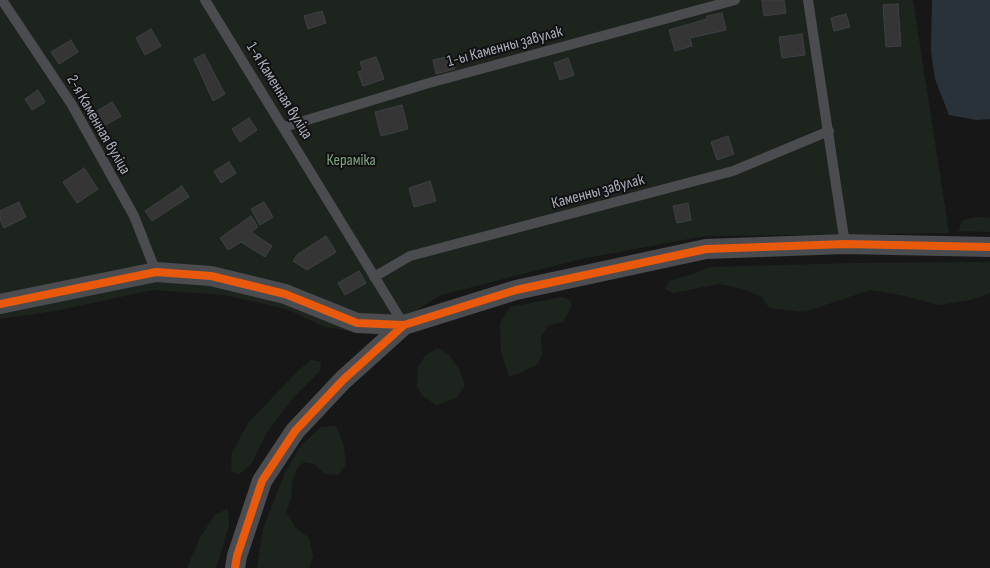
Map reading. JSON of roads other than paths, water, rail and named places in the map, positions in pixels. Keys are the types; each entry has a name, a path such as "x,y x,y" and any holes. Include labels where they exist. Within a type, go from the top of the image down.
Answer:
{"street":[{"path":"0,304 156,272 211,276 285,294 357,323 404,325 516,290 706,249 845,244 990,247"},
{"path":"235,568 237,556 262,482 295,431 343,380 404,325"}],"lane":[{"name":"2-я Каменная вуліца","path":"2,0 72,105 134,216 156,272"},
{"name":"1-я Каменная вуліца","path":"205,0 404,325"},
{"name":"1-ы Каменны завулак","path":"284,127 429,83 736,0"},
{"path":"808,0 845,244"},
{"name":"Каменны завулак","path":"374,277 410,256 733,171 829,132"}],"park label":[{"name":"Кераміка","path":"351,161"}]}
